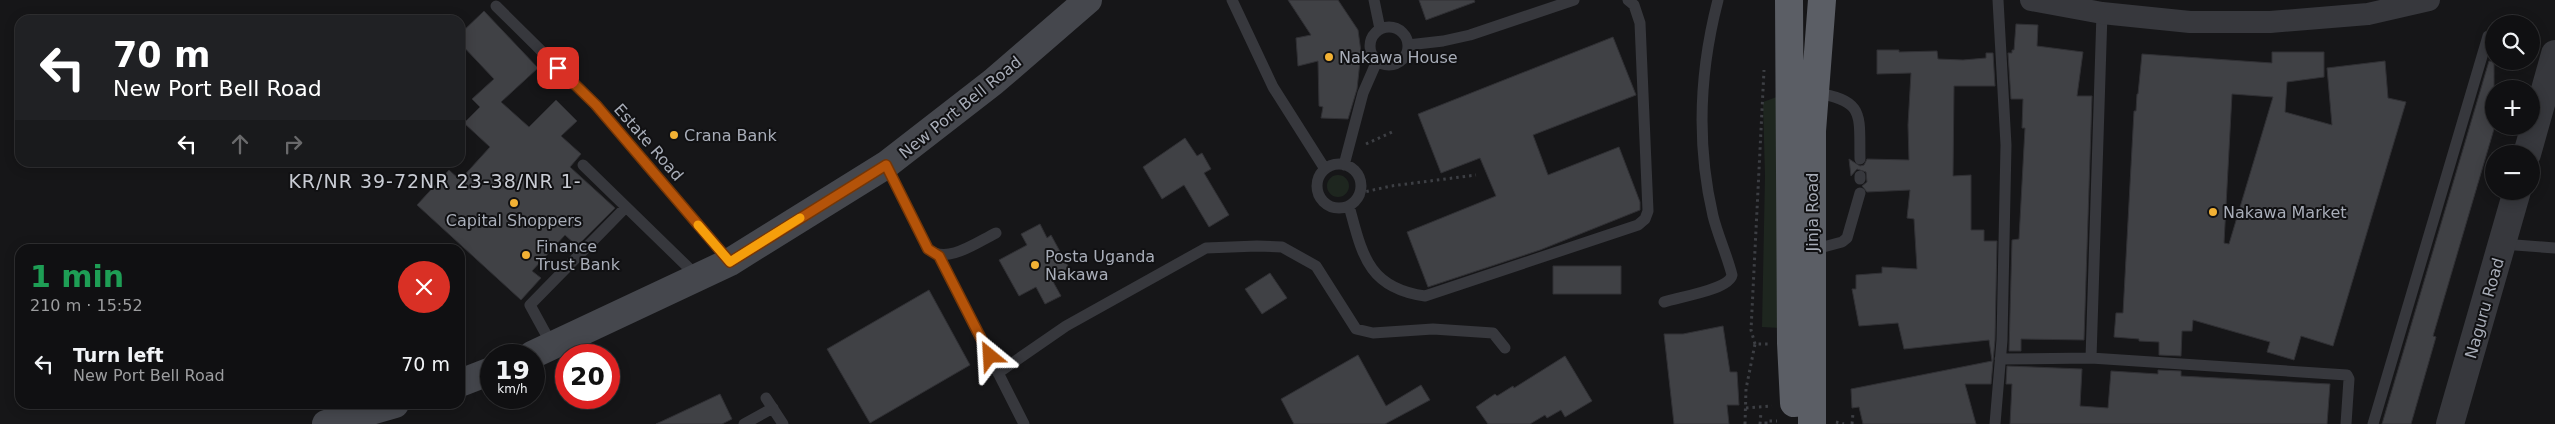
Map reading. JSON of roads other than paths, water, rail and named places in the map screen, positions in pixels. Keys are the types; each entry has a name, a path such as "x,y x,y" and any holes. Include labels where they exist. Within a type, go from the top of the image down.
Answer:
{"highway":[{"name":"Jinja Road","path":"1789,0 1791,343 1794,424"},
{"name":"Jinja Road","path":"1812,424 1814,92 1822,0"}],"main road":[{"name":"New Port Bell Road","path":"545,350 730,262 886,165 994,82 1088,0"},
{"path":"465,381 480,375"},
{"path":"326,424 378,409"}],"street":[{"path":"2031,0 2102,12 2190,22 2270,22 2368,14 2430,0"},
{"path":"2530,145 2555,54"},
{"name":"Naguru Road","path":"2450,424 2514,200"}],"lane":[{"path":"1232,0 1273,87 1325,169"},
{"path":"1374,0 1380,29"},
{"path":"1408,45 1443,42 1470,35 1574,0"},
{"path":"1349,206 1363,255 1373,271 1398,290 1424,296 1638,225 1645,219 1648,211 1641,33 1634,5 1628,0"},
{"path":"1664,302 1718,287 1728,283 1732,275 1713,216 1700,117 1707,49 1718,0"},
{"path":"1994,424 2000,359 2006,145 1998,0"},
{"name":"Estate Road","path":"496,6 596,105 730,262"},
{"path":"2091,358 2102,12"},
{"path":"1395,28 1402,32 1408,45 1407,52 1398,63 1391,65 1377,61 1369,48 1370,40 1380,29 1395,28"},
{"path":"2373,424 2485,46"},
{"path":"1344,164 1363,93 1377,61"},
{"path":"1814,92 1839,96 1855,109 1859,118 1860,160"},
{"path":"1344,164 1352,168 1358,175 1361,184 1360,193 1349,206 1334,208 1321,198 1318,183 1325,169 1334,165 1344,164"},
{"path":"583,165 699,278"},
{"path":"886,165 928,249 939,256 1024,424"},
{"path":"1812,250 1842,242 1848,238 1860,193"},
{"path":"541,344 530,305 626,207"},
{"path":"939,256 951,254 996,233"},
{"path":"2502,244 2555,248"},
{"path":"998,373 1066,326 1206,248 1282,247 1316,266 1356,329 1373,333 1433,329 1493,333 1505,348"},
{"path":"2000,359 2091,358 2347,375 2349,378 2346,424"},
{"path":"766,398 783,424"},
{"path":"744,424 773,408"}],"place":[{"name":"Nakawa House","path":"1329,57"},
{"name":"Crana Bank","path":"674,135"},
{"name":"Capital Shoppers","path":"514,203"},
{"name":"Nakawa Market","path":"2213,212"},
{"name":"Finance Trust Bank","path":"526,255"},
{"name":"Posta Uganda Nakawa","path":"1035,265"}],"district":[{"name":"KR/NR 39-72NR 23-38/NR 1-","path":"435,181"}]}
